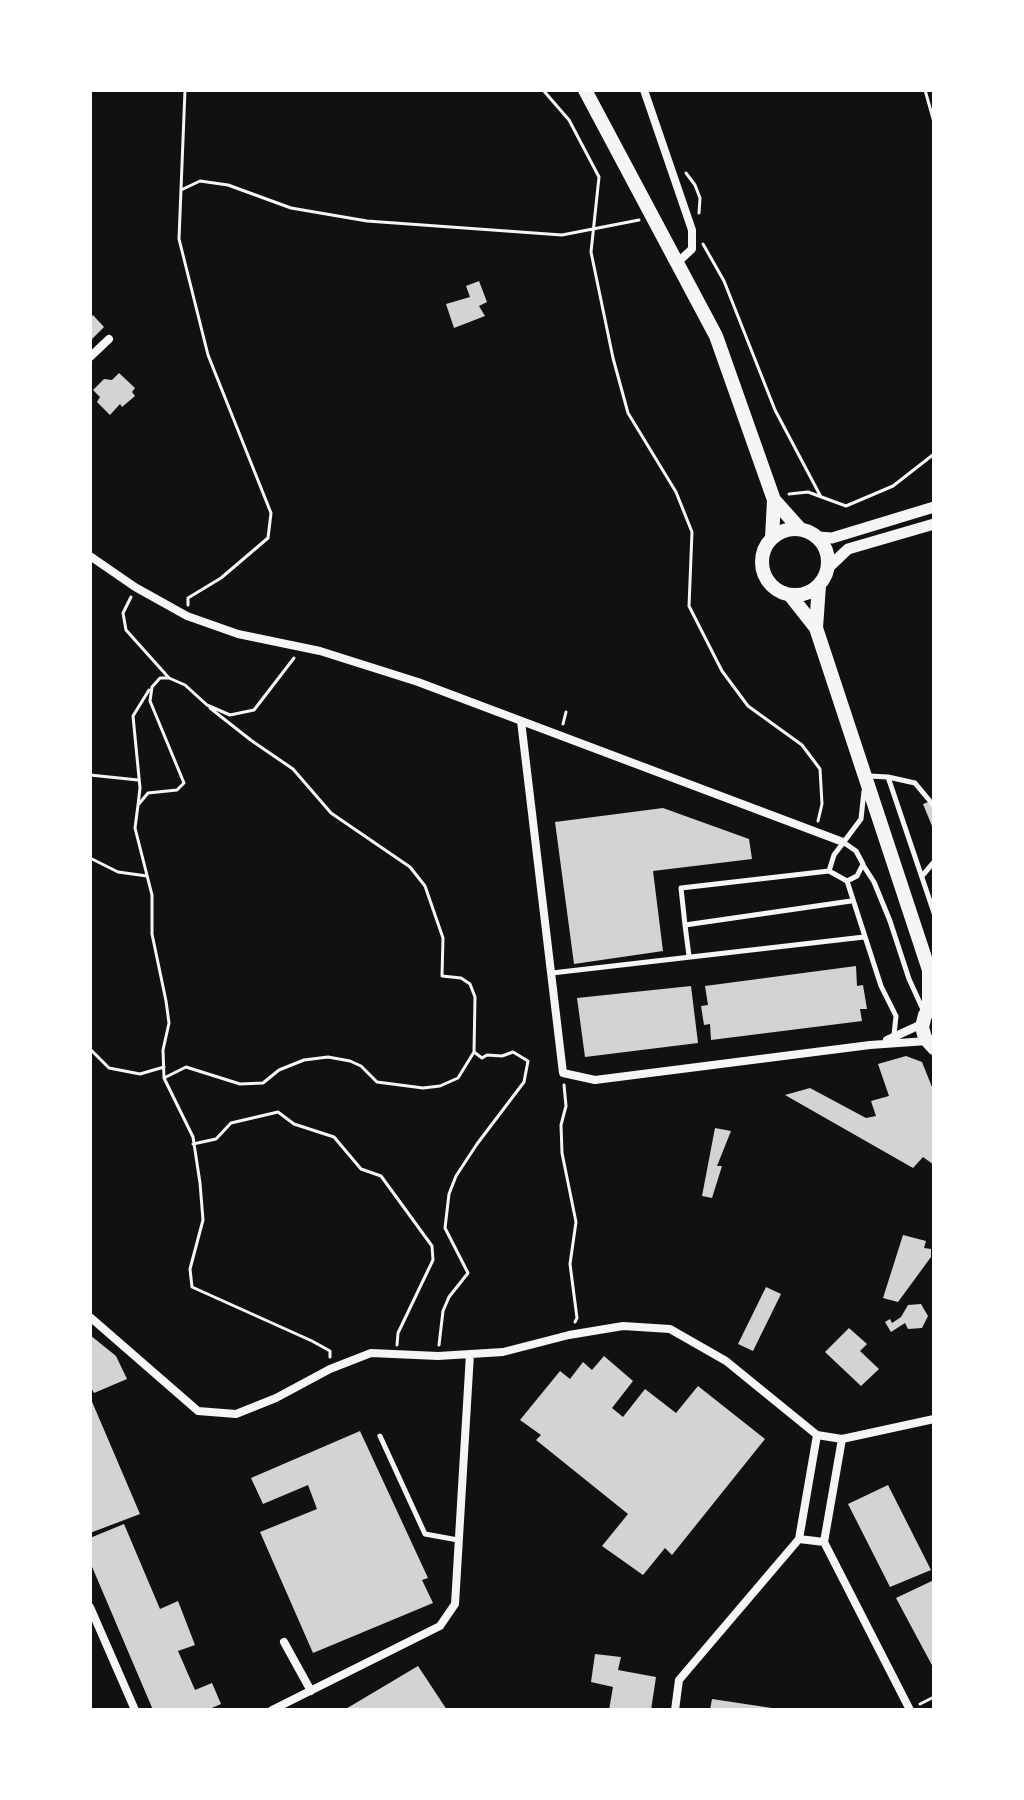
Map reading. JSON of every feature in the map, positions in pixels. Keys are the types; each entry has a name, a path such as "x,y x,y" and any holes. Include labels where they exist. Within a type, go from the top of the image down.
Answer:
{"main road":[{"path":"585,90 716,336 774,500 800,529"},
{"path":"772,538 790,529 800,529 818,537 828,556 829,567 819,585 811,592 790,595 780,592 765,577 762,556 772,538 774,500"},
{"path":"816,628 819,585"},
{"path":"790,595 816,628 932,974 928,1014 930,1044"}],"street":[{"path":"644,90 692,230 692,249 677,263"},
{"path":"90,357 109,339"},
{"path":"818,537 832,538 934,507"},
{"path":"829,567 848,549 934,524"},
{"path":"90,556 135,587 187,616 238,634 300,647 418,682 843,842"},
{"path":"521,721 563,1073 595,1080 870,1045 930,1044"},
{"path":"870,1045 894,1038 928,1014"},
{"path":"90,1317 198,1411 236,1414 371,1353 438,1356 503,1352 569,1335 623,1326 670,1329 726,1361 817,1435 842,1439 934,1419"},
{"path":"272,1710 440,1626 455,1604 470,1354"},
{"path":"675,1710 679,1680 799,1539 817,1435"},
{"path":"842,1439 824,1542 910,1710"},
{"path":"799,1539 824,1542"},
{"path":"90,1607 135,1710"},
{"path":"284,1642 311,1691"}],"lane":[{"path":"829,871 834,855 861,819 867,776 915,783 934,806"},
{"path":"888,777 934,913"},
{"path":"843,842 856,851 880,895 909,979 928,1014"},
{"path":"922,876 934,862"},
{"path":"847,881 857,876 863,864"},
{"path":"689,956 681,888 829,871 847,881 881,986 896,1016 894,1038"},
{"path":"685,925 851,901"},
{"path":"551,973 864,937"},
{"path":"380,1436 425,1534 459,1541"}],"path":[{"path":"185,90 179,239 208,355 271,513 268,538 221,578 188,598 187,616"},
{"path":"543,90 569,120 599,177 591,252 628,413 676,492 692,532 689,606 722,671 748,706 802,745 820,769 822,804 816,832"},
{"path":"925,90 934,122"},
{"path":"668,158 682,168 695,185 700,198 699,218"},
{"path":"181,190 200,181 228,185 291,208 367,221 562,235 630,223 652,215"},
{"path":"702,241 724,281 775,410 821,497"},
{"path":"774,500 793,492 808,492 846,506 893,486 934,454"},
{"path":"135,587 123,613 126,630 169,678"},
{"path":"207,705 230,715 254,710 291,664 300,647"},
{"path":"164,1078 186,1067 240,1084 263,1083 279,1070 304,1060 328,1057 361,1066 377,1082 423,1088 440,1086 458,1078 474,1052 475,997 470,984 461,978 442,976 443,938 425,886 410,867 331,813 293,769 252,741 185,685 169,678 160,678 133,716 139,781 135,828 152,895 152,934 169,1023 163,1050 164,1078 193,1137 203,1220 190,1269 192,1287 246,1309 330,1351 330,1369"},
{"path":"138,805 148,793 177,790 184,783 150,701 152,687"},
{"path":"90,775 139,781"},
{"path":"90,858 118,872 147,876"},
{"path":"90,1049 109,1068 140,1074 164,1067"},
{"path":"438,1356 443,1311 449,1297 468,1273 445,1228 449,1194 456,1176 477,1144 524,1082 528,1061 513,1052 482,1058 474,1052"},
{"path":"563,1073 566,1106 561,1125 562,1153 576,1222 570,1264 577,1318 569,1335"},
{"path":"193,1144 216,1139 231,1123 278,1112 294,1124 334,1137 361,1169 381,1176 432,1246 433,1260 398,1333 397,1354"},
{"path":"910,1710 934,1697"}],"building":[{"path":"479,281 487,302 479,306 485,316 454,328 446,304 470,297 466,286"},
{"path":"93,315 104,327 90,341 90,319"},
{"path":"119,373 135,388 132,392 135,396 122,407 120,404 110,415 97,402 100,397 93,390 104,379 112,380"},
{"path":"934,800 934,825 932,826 923,804"},
{"path":"663,808 749,839 752,859 653,871 663,951 574,964 555,822"},
{"path":"856,966 857,986 863,985 867,1009 860,1009 862,1021 711,1040 710,1024 704,1025 701,1006 708,1005 705,986"},
{"path":"691,986 698,1043 585,1057 577,998"},
{"path":"906,1056 922,1062 934,1092 934,1165 923,1157 913,1168 785,1095 810,1088 866,1118 876,1116 871,1101 889,1096 878,1064"},
{"path":"715,1128 731,1131 717,1166 722,1166 712,1198 702,1196"},
{"path":"903,1235 926,1241 924,1248 931,1249 931,1257 898,1302 883,1298"},
{"path":"766,1287 781,1294 753,1351 738,1344"},
{"path":"921,1304 928,1316 922,1328 908,1329 905,1323 891,1332 885,1322 890,1319 892,1323 901,1317 908,1305"},
{"path":"849,1328 867,1344 860,1351 879,1369 861,1386 825,1352"},
{"path":"90,1335 116,1356 127,1379 94,1393 90,1386"},
{"path":"604,1356 633,1381 612,1408 623,1417 645,1389 676,1413 698,1386 765,1439 672,1555 665,1548 643,1575 602,1546 628,1514 536,1440 541,1435 520,1420 560,1371 570,1379 583,1362 592,1370"},
{"path":"90,1397 140,1514 90,1533"},
{"path":"360,1431 428,1578 422,1580 433,1603 313,1653 260,1532 317,1509 308,1485 263,1504 251,1478"},
{"path":"888,1485 931,1570 890,1587 848,1504"},
{"path":"124,1524 160,1609 178,1601 195,1645 178,1651 195,1690 212,1683 221,1704 207,1710 153,1710 90,1562 90,1538"},
{"path":"934,1580 934,1669 896,1598"},
{"path":"595,1654 621,1657 618,1670 656,1677 651,1710 609,1710 613,1687 591,1682"},
{"path":"418,1666 447,1710 344,1710"},
{"path":"712,1699 772,1708 772,1710 710,1710"}]}
